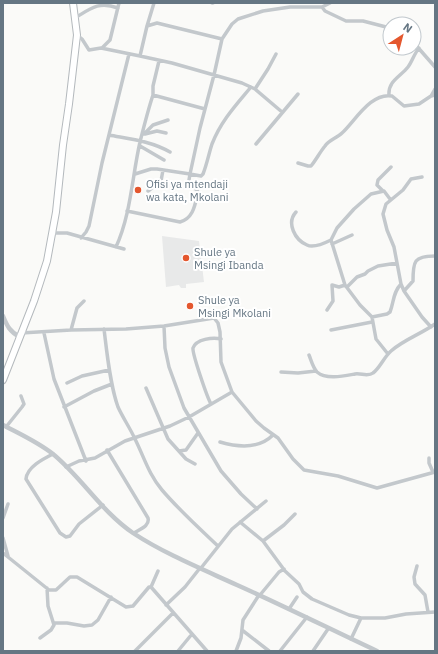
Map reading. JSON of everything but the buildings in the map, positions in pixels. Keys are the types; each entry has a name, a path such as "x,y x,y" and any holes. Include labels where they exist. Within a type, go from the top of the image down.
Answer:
{"highway":[{"path":"3,380 41,282 53,234 77,35 73,3"}],"street":[{"path":"102,48 110,40 119,3"},
{"path":"140,56 154,3"},
{"path":"127,211 176,222 184,221 193,212 198,192 196,189 188,186 190,174 222,39 232,24 238,19 263,11 284,7 322,7 330,3"},
{"path":"75,18 99,5 104,4 118,8"},
{"path":"322,7 325,11 346,21 363,21 382,26"},
{"path":"147,26 157,23 222,39"},
{"path":"77,35 82,38 89,50 102,48 140,56 214,75 251,87 282,112"},
{"path":"422,52 435,67"},
{"path":"81,238 89,226 102,163 129,54"},
{"path":"255,89 276,54"},
{"path":"389,95 389,87 409,66 414,56"},
{"path":"116,247 127,211 140,144 153,94 153,86 159,61"},
{"path":"135,174 151,169 201,176 219,129 232,108 251,87"},
{"path":"298,163 311,166 326,144 344,131 359,113 375,99 389,95 396,98 404,106 419,104 433,96 435,89"},
{"path":"153,94 205,109"},
{"path":"256,144 298,94"},
{"path":"143,135 153,125 168,120"},
{"path":"143,135 157,131 166,133"},
{"path":"109,135 140,144 156,145 170,152"},
{"path":"140,144 164,160"},
{"path":"390,199 384,191 379,188 377,183 391,167"},
{"path":"148,191 161,181 163,170"},
{"path":"281,372 298,373 316,371 327,376 370,374 375,372 388,354 397,346 433,325 422,317 404,291 394,247 387,230 383,214 386,204 390,199 403,190 411,179 422,177"},
{"path":"384,191 371,194 354,209 337,228 332,242 346,286 360,305 372,317 376,339 388,354"},
{"path":"296,212 291,220 291,228 297,238 308,246 332,242 352,234"},
{"path":"53,234 64,232 124,249"},
{"path":"404,291 413,281 413,268 416,260 420,257 435,256"},
{"path":"328,310 333,301 332,285 339,287 346,286 357,277 378,266 397,263"},
{"path":"372,317 390,312 396,289 402,284"},
{"path":"70,330 77,308 84,301"},
{"path":"3,316 8,328 13,333 20,335 70,330 126,329 164,326 214,318 218,323 221,339 221,362 232,392 251,415 264,428 278,438 293,459 306,471 338,476 374,488 391,485 434,472 429,463 429,458"},
{"path":"331,330 343,326 353,326 372,322"},
{"path":"164,326 168,367 189,418 221,471 241,494 257,509"},
{"path":"104,329 114,395 119,408 135,437 148,468 162,490 188,518 218,546"},
{"path":"44,332 52,373 86,461"},
{"path":"211,404 207,396 193,349 196,345 211,338 221,339"},
{"path":"309,355 316,371"},
{"path":"67,383 82,376 109,370"},
{"path":"64,407 94,391 112,384"},
{"path":"146,388 168,439 189,462 195,464"},
{"path":"66,467 79,461 86,461 95,458 107,450 135,437 163,429 189,418 232,392"},
{"path":"21,396 24,404 4,426 42,446 53,454 103,505 134,533 169,553 377,651"},
{"path":"179,451 187,449 198,433"},
{"path":"220,442 251,445 266,440 273,435"},
{"path":"107,450 149,521 147,525 134,533"},
{"path":"53,454 33,467 27,474 26,479 60,533 66,537 70,536 79,524 103,505"},
{"path":"166,605 185,587 218,546 240,522 266,501"},
{"path":"3,518 8,504"},
{"path":"263,541 284,525 295,514"},
{"path":"240,522 263,541 284,569 299,584 307,596 349,615 361,618 386,618 435,612"},
{"path":"3,538 8,556"},
{"path":"3,553 49,590 56,590 70,577 77,577 126,607 133,606 149,587 151,587 158,571"},
{"path":"418,566 414,576 415,584 426,595 428,612"},
{"path":"236,651 241,638 243,620 259,595 279,572 284,569"},
{"path":"151,587 206,651"},
{"path":"40,638 51,630 54,623 48,606 47,588"},
{"path":"54,623 67,623 84,626 92,625 98,620 111,597"},
{"path":"289,609 297,597"},
{"path":"135,651 173,613"},
{"path":"280,651 307,617"},
{"path":"351,639 361,618"},
{"path":"314,651 328,629"},
{"path":"242,630 269,651"},
{"path":"178,651 192,634"}],"shaded area":[{"path":"162,236 199,241 204,282 186,284 186,288 181,288 179,285 166,287"}],"place":[{"name":"Ofisi ya mtendaji wa kata, Mkolani","path":"138,190"},
{"name":"Shule ya Msingi Ibanda","path":"186,258"},
{"name":"Shule ya Msingi Mkolani","path":"190,306"}]}
